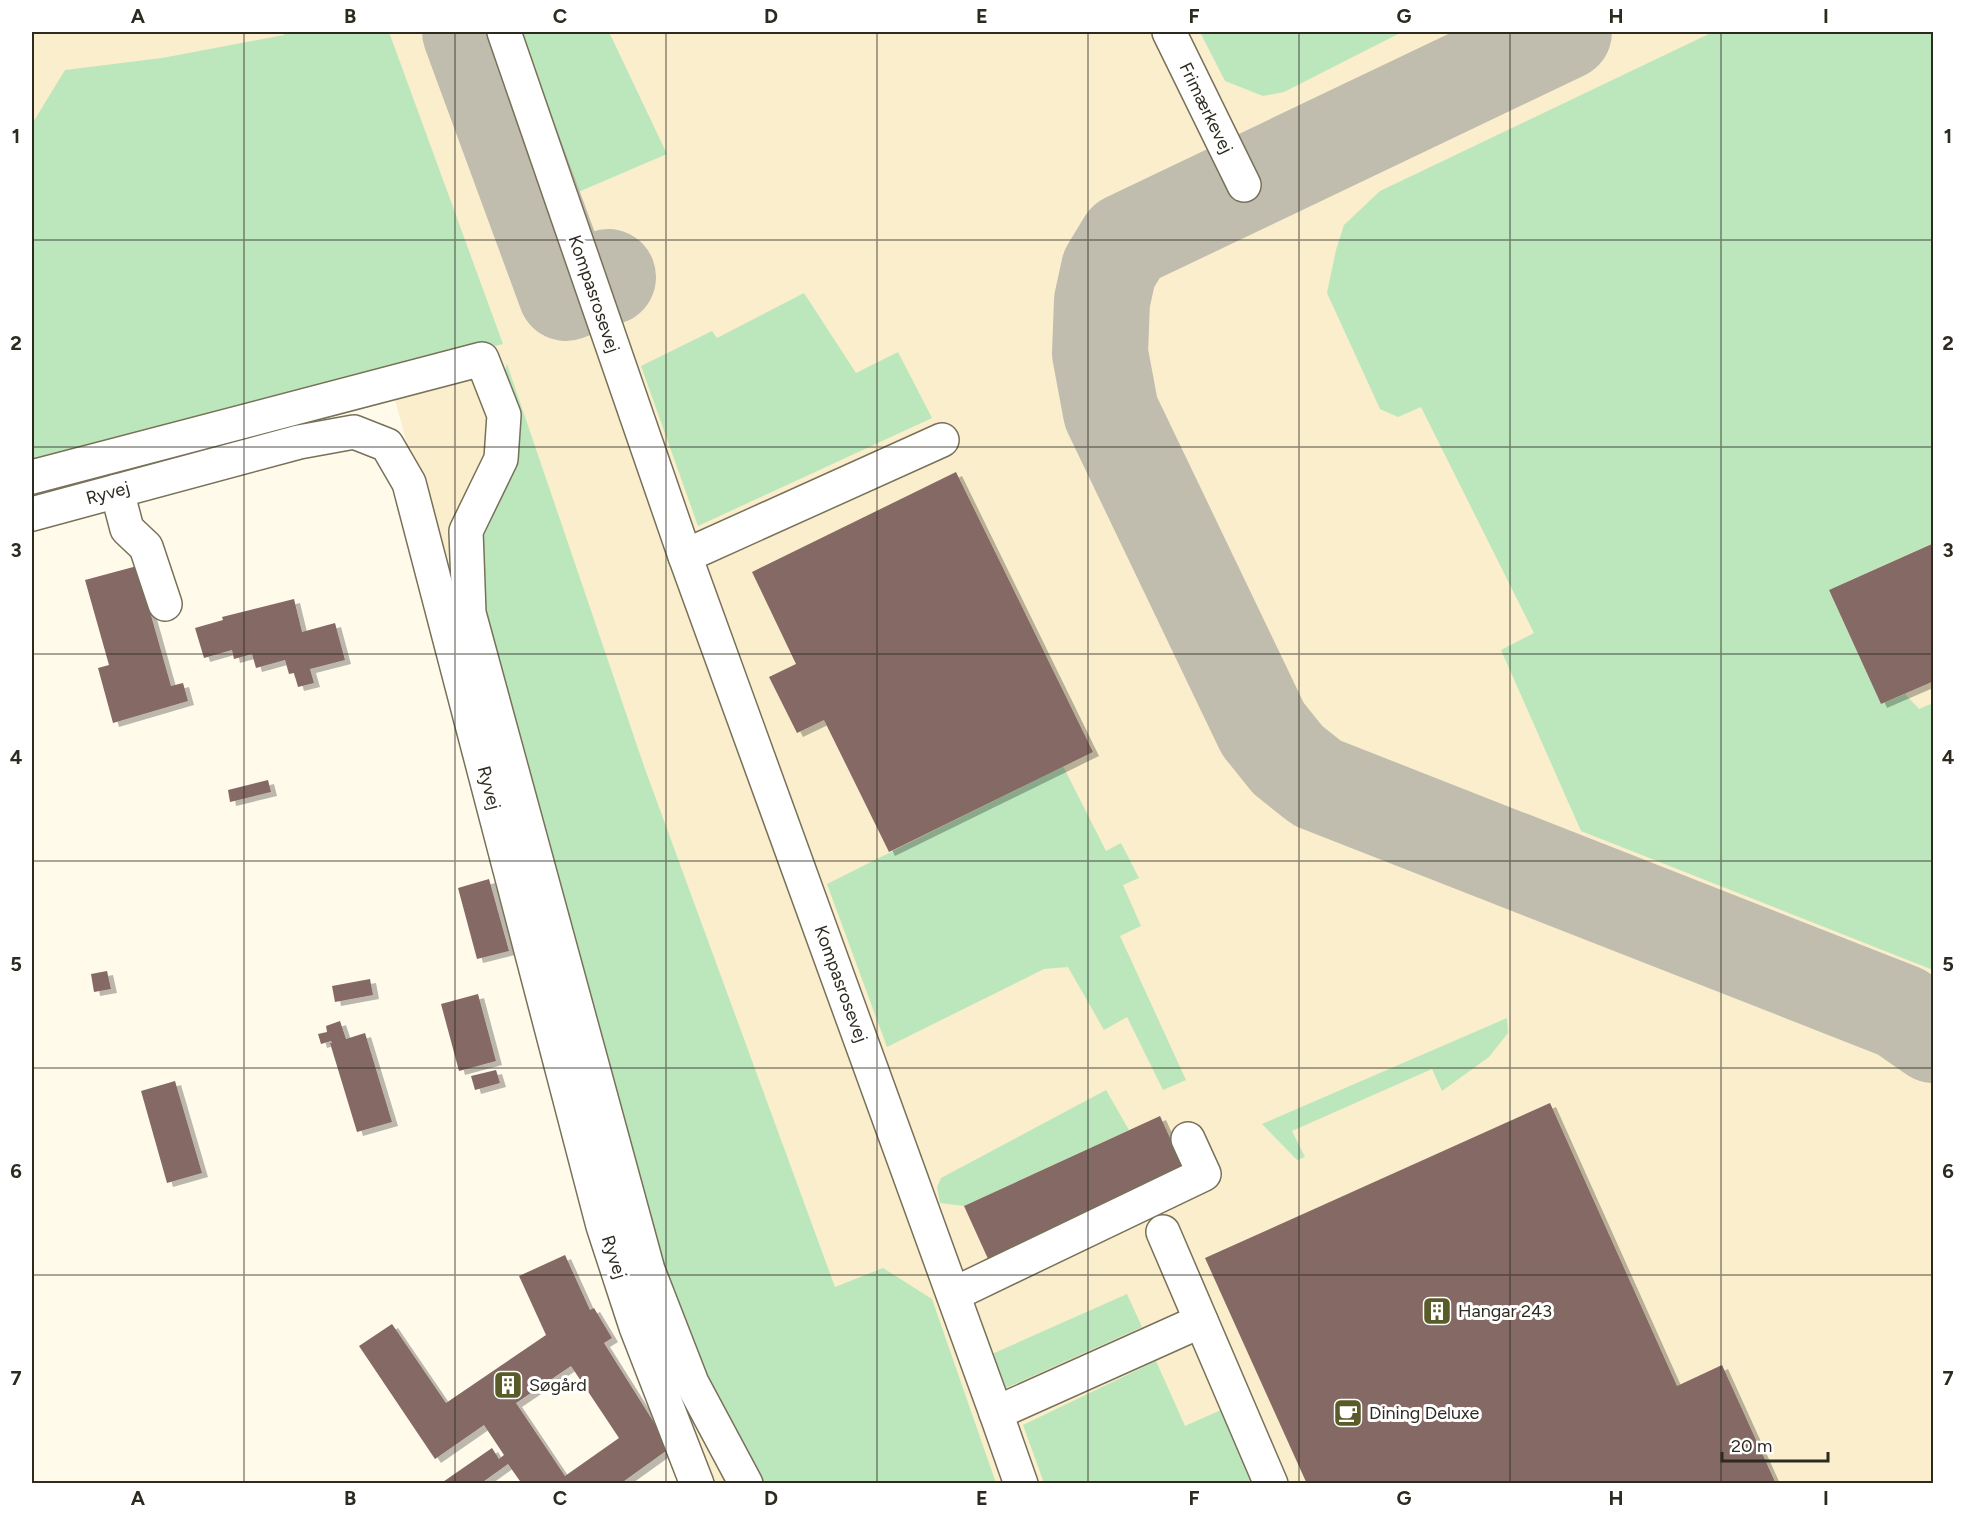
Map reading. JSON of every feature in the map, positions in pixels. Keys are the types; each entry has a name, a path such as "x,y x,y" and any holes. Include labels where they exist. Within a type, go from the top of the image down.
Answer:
{"street":[{"name":"Kompasrosevej","path":"504,32 685,556 1022,1484"},
{"name":"Frimærkevej","path":"1168,32 1244,185"},
{"path":"32,477 482,359 504,415 501,459 466,531 469,613 648,1270 692,1383 746,1484"},
{"name":"Ryvej","path":"32,513 299,442 354,432 387,445 409,483 603,1226 636,1327 697,1484"},
{"path":"685,556 942,440"},
{"path":"117,490 127,529 146,547 165,604"},
{"path":"954,1294 1204,1174 1188,1139"},
{"path":"1163,1232 1271,1484"},
{"path":"996,1413 1200,1321"}],"shaded area":[{"path":"32,32 1933,32 1933,1483 706,1483 635,1306 393,392 32,486"}],"green space":[{"path":"284,32 389,32 503,344 32,466 32,124 65,70 162,58 284,35"},
{"path":"516,32 609,32 667,154 576,193"},
{"path":"1200,32 1402,32 1284,92 1263,96 1225,81"},
{"path":"1713,32 1933,32 1933,543 1829,590 1881,704 1905,694 1919,709 1933,703 1933,970 1581,831 1501,650 1534,633 1421,407 1398,417 1380,409 1327,293 1344,225 1380,191"},
{"path":"804,293 856,373 898,352 932,418 698,526 641,366 712,331 717,338"},
{"path":"507,364 645,769 835,1287 883,1268 932,1299 996,1483 758,1483 657,1275 477,586 502,379"},
{"path":"1063,766 1106,851 1121,843 1139,878 1123,885 1141,926 1120,936 1186,1080 1163,1090 1127,1017 1104,1030 1068,967 1044,969 887,1047 827,884"},
{"path":"1507,1018 1508,1033 1489,1057 1442,1091 1432,1069 1292,1131 1305,1157 1297,1160 1262,1124"},
{"path":"1106,1090 1129,1130 964,1206 940,1203 937,1187 941,1178"},
{"path":"1127,1294 1142,1327 1006,1388 992,1354"},
{"path":"1156,1361 1185,1426 1221,1410 1235,1419 1260,1483 1044,1483 1023,1425"}],"building":[{"path":"956,472 1093,752 889,852 824,720 797,733 769,677 796,664 752,572"},
{"path":"1934,543 1934,681 1881,704 1829,590"},
{"path":"137,566 171,686 183,683 188,701 113,723 98,668 109,665 85,580"},
{"path":"294,599 302,632 335,623 345,660 310,669 314,683 298,687 294,673 289,674 285,660 256,668 252,654 234,659 232,650 204,658 195,628 223,620 222,617"},
{"path":"268,780 271,792 230,802 228,790"},
{"path":"489,879 509,951 477,959 458,888"},
{"path":"107,971 111,989 94,992 91,974"},
{"path":"370,979 373,995 335,1002 332,986"},
{"path":"478,994 496,1061 459,1071 441,1004"},
{"path":"340,1021 346,1039 365,1033 392,1122 357,1132 330,1043 332,1043 331,1041 321,1044 318,1034 327,1032 326,1026"},
{"path":"496,1070 500,1083 475,1090 471,1076"},
{"path":"175,1081 202,1173 167,1183 141,1091"},
{"name":"Hangar 243","path":"1550,1103 1677,1386 1722,1365 1776,1484 1307,1484 1205,1258"},
{"path":"1160,1116 1185,1171 989,1261 964,1206"},
{"name":"Søgård","path":"565,1255 590,1310 594,1308 612,1338 604,1343 670,1448 620,1484 522,1484 508,1464 480,1484 440,1484 492,1448 499,1459 504,1455 484,1425 435,1459 359,1346 392,1324 446,1403 546,1335 519,1276","holes":["571,1366 619,1438 565,1476 516,1403"]}],"taxiway":[{"path":"470,32 566,293 608,277"},
{"path":"1564,32 1126,241 1109,269 1102,301 1100,353 1111,412 1263,729 1288,760 1317,783 1901,1012 1934,1035"}],"place":[{"name":"Hangar 243","path":"1437,1311"},
{"name":"Søgård","path":"508,1385"},
{"name":"Dining Deluxe","path":"1348,1413"}]}
